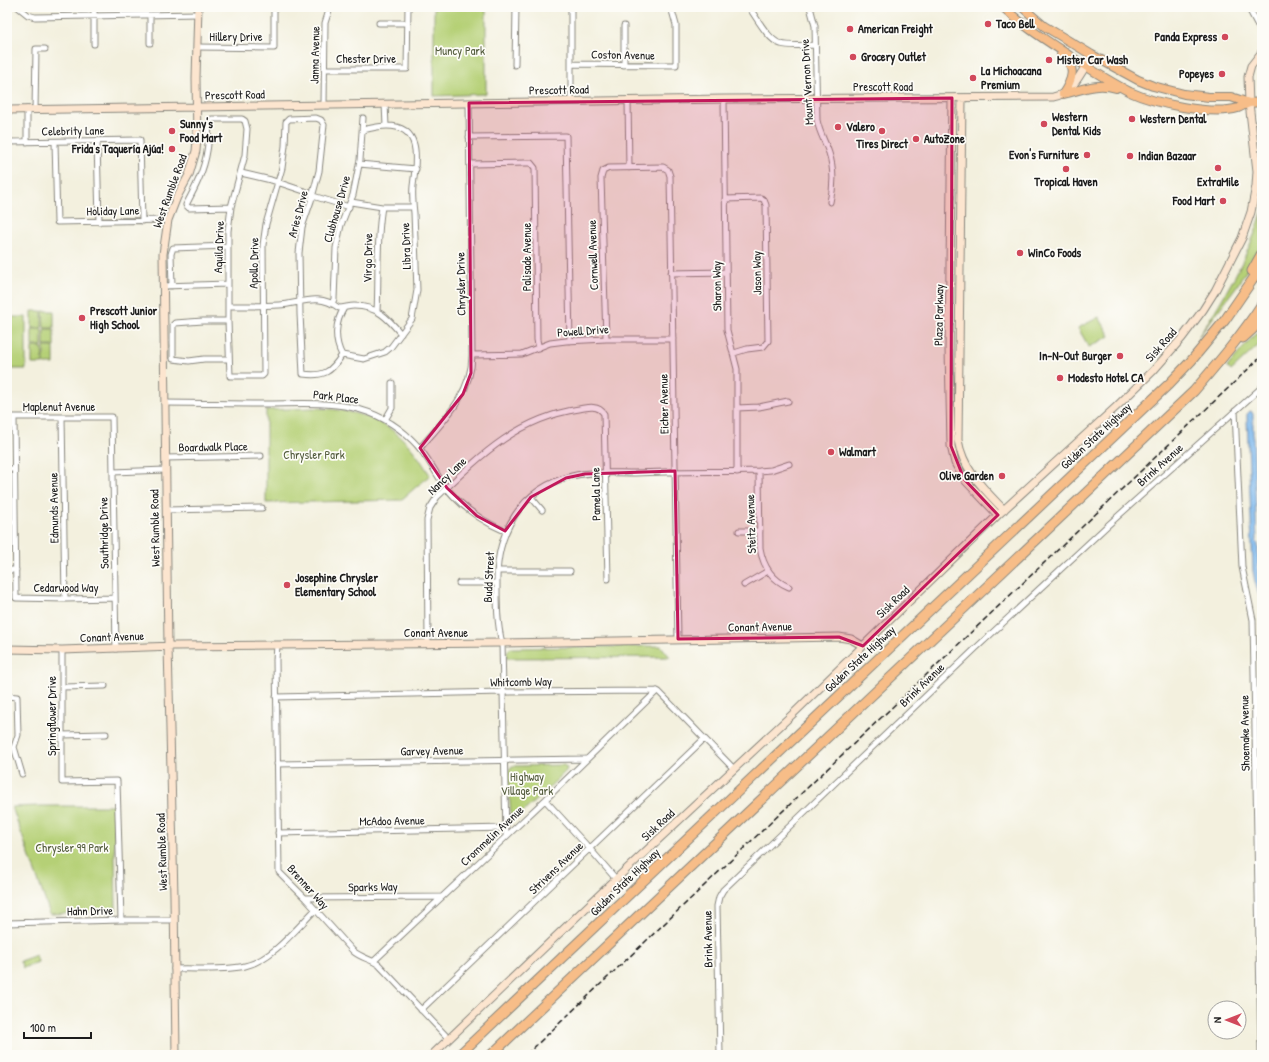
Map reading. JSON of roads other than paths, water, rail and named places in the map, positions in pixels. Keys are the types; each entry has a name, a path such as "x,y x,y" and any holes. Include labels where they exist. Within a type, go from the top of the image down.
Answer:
{"highway":[{"path":"1169,384 1243,288 1262,254"},
{"name":"Golden State Highway","path":"459,1055 1169,384 1191,361 1225,320 1262,266"},
{"path":"491,1055 1194,391 1224,357 1248,326 1262,304"},
{"path":"1224,357 1253,329 1262,318"}],"main road":[{"path":"1003,7 1038,41 1070,63 1072,70 1071,77 1063,94"},
{"path":"1022,7 1044,26 1123,73 1152,86 1184,94 1231,98 1248,103"},
{"path":"1020,23 1085,66 1128,91"},
{"path":"1063,94 1094,86 1107,86 1128,91 1156,101 1202,110 1237,108 1248,103 1262,102"}],"street":[{"path":"18,7 28,15 35,17 150,15 198,10"},
{"path":"94,7 94,44"},
{"name":"Hillery Drive","path":"197,47 274,48 274,7"},
{"name":"Janna Avenue","path":"324,105 325,23 330,7"},
{"path":"379,23 408,22 408,7"},
{"path":"515,65 516,7"},
{"path":"571,7 571,101"},
{"name":"Coston Avenue","path":"571,64 676,65 676,25 671,7"},
{"path":"749,7 768,34 776,42 785,45 815,45"},
{"name":"Mount Vernon Drive","path":"810,7 815,26 815,98 818,128 831,159 833,188 830,202"},
{"path":"1248,7 1262,33"},
{"name":"West Rumble Road","path":"176,1055 164,403 168,286 163,254 168,220 189,175 194,160 197,140 196,78 198,10"},
{"path":"150,15 150,43"},
{"name":"Chester Drive","path":"324,69 407,69 408,22"},
{"path":"624,26 624,65"},
{"path":"35,110 36,49 46,49"},
{"name":"Sisk Road","path":"432,1055 863,646 998,515 1116,407 1153,371 1193,325 1215,291 1247,226 1254,199 1257,178 1256,159 1248,103 1248,77 1251,66 1262,52"},
{"path":"1063,94 1073,85 1092,55"},
{"name":"Prescott Road","path":"7,110 628,100 1046,97 1063,94"},
{"name":"Plaza Parkway","path":"952,98 949,349 951,447 955,463 964,479 998,515"},
{"name":"Plaza Parkway","path":"962,98 958,440 966,467 1004,510"},
{"name":"Sharon Way","path":"724,99 727,330 737,369 737,472"},
{"path":"628,100 629,168"},
{"name":"Chrysler Drive","path":"420,448 453,410 463,394 471,373 469,103"},
{"path":"385,104 386,126"},
{"path":"27,109 27,142"},
{"name":"Aries Drive","path":"287,120 316,118 323,122 321,161 313,195 300,237 299,259 303,374 317,374 326,372 334,367 342,355"},
{"name":"Clubhouse Drive","path":"332,304 334,299 336,248 341,225 350,204 359,164 363,118"},
{"name":"Aquila Drive","path":"230,376 228,359 228,246 231,207 241,173 247,129 245,121 239,119 212,119 208,125 207,152 204,163 197,184 186,205 190,208 231,207"},
{"name":"Apollo Drive","path":"230,376 262,376 264,374 263,245 266,224 284,157 287,120"},
{"name":"Libra Drive","path":"342,355 364,358 385,352 412,319 417,290 413,207 416,153 413,141 407,133 396,126 386,126 363,130"},
{"path":"469,137 566,136 570,341"},
{"name":"Celebrity Lane","path":"7,142 140,140 142,221"},
{"path":"97,141 99,222"},
{"name":"Holiday Lane","path":"55,142 57,222 168,220"},
{"name":"Palisade Avenue","path":"470,164 531,163 536,171 537,340 539,348"},
{"path":"359,164 416,169"},
{"name":"Eicher Avenue","path":"629,168 658,166 668,170 670,176 678,639"},
{"name":"Cornwell Avenue","path":"606,338 601,178 603,171 609,168 629,168"},
{"path":"241,173 278,183 313,195 350,204 413,207"},
{"name":"Jason Way","path":"725,199 756,198 764,200 766,205 768,341 763,347 747,349 734,354"},
{"name":"Virgo Drive","path":"377,311 377,254 382,206"},
{"path":"228,246 173,248 171,254 168,286 228,284"},
{"path":"671,273 726,272"},
{"path":"229,306 278,305 311,299 332,304 339,308 360,306 377,311 387,318 401,334"},
{"path":"342,355 336,338 337,325 344,308"},
{"path":"228,321 203,321 173,324 173,359 189,361 204,359 228,359"},
{"name":"Powell Drive","path":"472,355 522,354 550,343 570,341 606,338 673,338"},
{"path":"386,420 392,408 392,382"},
{"name":"Brink Avenue","path":"720,1055 718,906 719,897 723,890 993,632 1107,526 1262,387"},
{"path":"738,408 759,407 788,401"},
{"name":"Park Place","path":"164,403 335,404 357,408 386,420 403,432 420,448 447,488 458,501 477,516 505,532"},
{"name":"Nancy Lane","path":"428,644 428,513 433,502 496,444 521,427 558,413 582,408 596,407 601,409"},
{"name":"Pamela Lane","path":"601,409 604,418 608,579"},
{"name":"Shoemake Avenue","path":"1235,411 1242,568 1253,620 1261,1055"},
{"name":"Maplenut Avenue","path":"7,417 112,417"},
{"path":"7,570 16,570 14,417"},
{"name":"Edmunds Avenue","path":"62,417 65,599"},
{"name":"Southridge Drive","path":"112,417 116,649"},
{"name":"Boardwalk Place","path":"165,458 261,456"},
{"name":"Budd Street","path":"506,836 502,643 497,622 497,571 499,551 505,532 516,514 531,497 549,485 566,478 585,474 675,471 759,471 771,470 789,464"},
{"path":"7,470 14,469"},
{"path":"113,472 165,470"},
{"name":"Steitz Avenue","path":"759,471 761,555 768,571 777,580 789,587"},
{"path":"531,497 542,510"},
{"path":"166,510 262,508"},
{"path":"7,522 15,522"},
{"path":"739,531 760,531"},
{"name":"Cedarwood Way","path":"16,570 16,598 115,598"},
{"path":"497,571 570,571"},
{"path":"744,585 768,571"},
{"path":"459,583 497,583"},
{"name":"Conant Avenue","path":"7,649 62,650 168,646 428,644 839,637 851,639 863,646"},
{"name":"Brenner Way","path":"277,645 276,697 279,872 357,954 379,964 449,1039"},
{"name":"Springflower Drive","path":"62,650 62,782 117,781 121,920"},
{"path":"62,687 105,686"},
{"path":"657,691 734,769"},
{"name":"Whitcomb Way","path":"276,697 503,692 657,691"},
{"name":"Crommelin Avenue","path":"374,961 657,691"},
{"path":"7,696 16,697 18,735 14,747 22,774"},
{"path":"62,735 106,734"},
{"name":"Strivens Avenue","path":"421,1010 704,739"},
{"name":"Garvey Avenue","path":"277,764 586,759"},
{"path":"544,800 616,879"},
{"name":"McAdoo Avenue","path":"278,833 506,828"},
{"name":"Sparks Way","path":"305,898 441,896"},
{"path":"174,969 236,968 251,965 274,951 315,910"},
{"name":"Hahn Drive","path":"7,923 174,920"}],"water":[{"path":"1250,411 1253,414 1256,542 1258,544 1258,574 1262,592 1262,603 1256,587 1253,571 1247,419 1247,414"}],"railway":[{"path":"526,1055 1262,356"}],"place":[{"name":"Taco Bell","path":"988,24"},
{"name":"American Freight","path":"850,29"},
{"name":"Panda Express","path":"1225,37"},
{"name":"Grocery Outlet","path":"853,57"},
{"name":"Mister Car Wash","path":"1049,60"},
{"name":"Popeyes","path":"1222,74"},
{"name":"La Michoacana Premium","path":"973,78"},
{"name":"Western Dental","path":"1132,119"},
{"name":"Western Dental Kids","path":"1044,124"},
{"name":"Valero","path":"838,127"},
{"name":"Sunny's Food Mart","path":"172,131"},
{"name":"Tires Direct","path":"882,131"},
{"name":"AutoZone","path":"916,139"},
{"name":"Frida's Taquería Ajúa!","path":"172,149"},
{"name":"Evon's Furniture","path":"1087,155"},
{"name":"Indian Bazaar","path":"1130,156"},
{"name":"ExtraMile","path":"1218,168"},
{"name":"Tropical Haven","path":"1066,169"},
{"name":"Food Mart","path":"1223,201"},
{"name":"WinCo Foods","path":"1020,253"},
{"name":"Prescott Junior High School","path":"82,318"},
{"name":"In-N-Out Burger","path":"1120,356"},
{"name":"Modesto Hotel CA","path":"1060,378"},
{"name":"Walmart","path":"831,452"},
{"name":"Olive Garden","path":"1002,476"},
{"name":"Josephine Chrysler Elementary School","path":"287,585"}],"park label":[{"name":"Muncy Park","path":"460,51"},
{"name":"Chrysler Park","path":"314,455"},
{"name":"Highway Village Park","path":"527,784"},
{"name":"Chrysler 99 Park","path":"72,848"}]}
